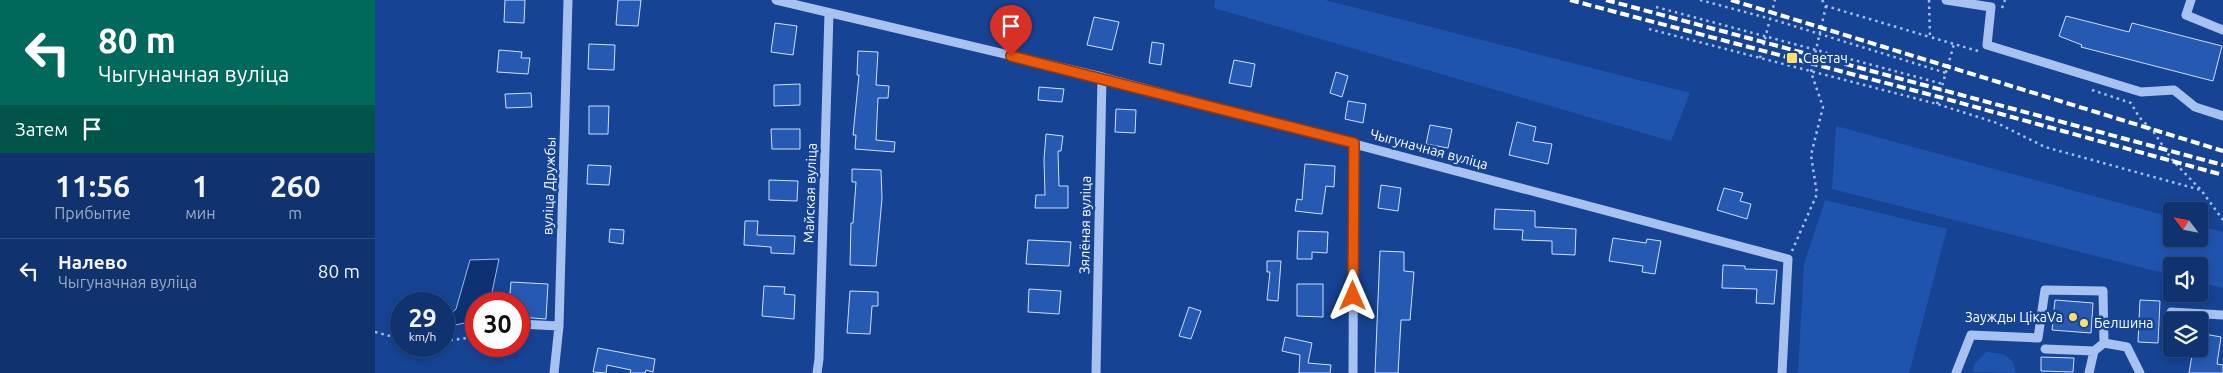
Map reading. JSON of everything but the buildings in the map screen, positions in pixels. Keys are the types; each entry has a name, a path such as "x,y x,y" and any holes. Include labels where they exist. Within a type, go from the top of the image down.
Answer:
{"street":[{"name":"вуліца Дружбы","path":"554,373 559,326 568,0"},
{"name":"Чыгуначная вуліца","path":"777,0 1102,78 1788,259"},
{"path":"1946,0 1991,7 1987,45 2141,92 2174,90 2195,107 2223,116"},
{"path":"2191,0 2186,15 2223,30"},
{"name":"Майская вуліца","path":"817,373 819,359 829,13"},
{"name":"Зялёная вуліца","path":"1095,373 1102,78"},
{"path":"1353,373 1354,143"},
{"path":"1782,373 1788,259"},
{"path":"1956,373 1971,335 2038,338 2045,290 2103,291 2105,344"},
{"path":"2208,314 2223,315"},
{"path":"530,325 559,326"},
{"path":"2045,349 2094,351 2105,344 2127,346 2140,373"},
{"path":"2089,373 2094,351"}],"path":[{"path":"1700,0 1771,19 1946,74"},
{"path":"1761,58 1775,0"},
{"path":"1822,0 1827,6 1985,53"},
{"path":"1929,0 1930,37"},
{"path":"1788,259 1817,194 1811,155 1823,107 1811,72 1827,6"},
{"path":"1656,7 1943,84"},
{"path":"1649,29 1937,104 1997,123 2045,147 2201,190"},
{"path":"1937,104 1954,44"},
{"path":"2085,87 2131,103 2139,117 2153,131 2173,161 2201,190 2223,220"},
{"path":"375,332 390,336"}],"shaded area":[{"path":"1215,0 1325,0 1690,93 1671,141 1214,8"},
{"path":"1836,126 2163,215 2163,248 2207,248 2208,228 2223,232 2223,288 2208,284 2208,257 2163,257 2163,273 1832,189"},
{"path":"1825,200 1947,229 1909,373 1798,373 1804,264"},
{"path":"499,259 492,292 465,292 465,323 455,325 455,310 470,260"},
{"path":"1986,352 2002,354 2009,358 2015,367 2016,373 1973,372 1974,365"}],"railway":[{"path":"1570,0 1939,97 2223,175"},
{"path":"1606,0 2223,165"},
{"path":"1731,0 2223,151"}],"place":[{"name":"Светач","path":"1792,58"},
{"name":"Заужды ЦікаVа","path":"2073,317"},
{"name":"Белшина","path":"2084,323"}],"route":[{"path":"1011,56 1354,143 1353,296"}]}
